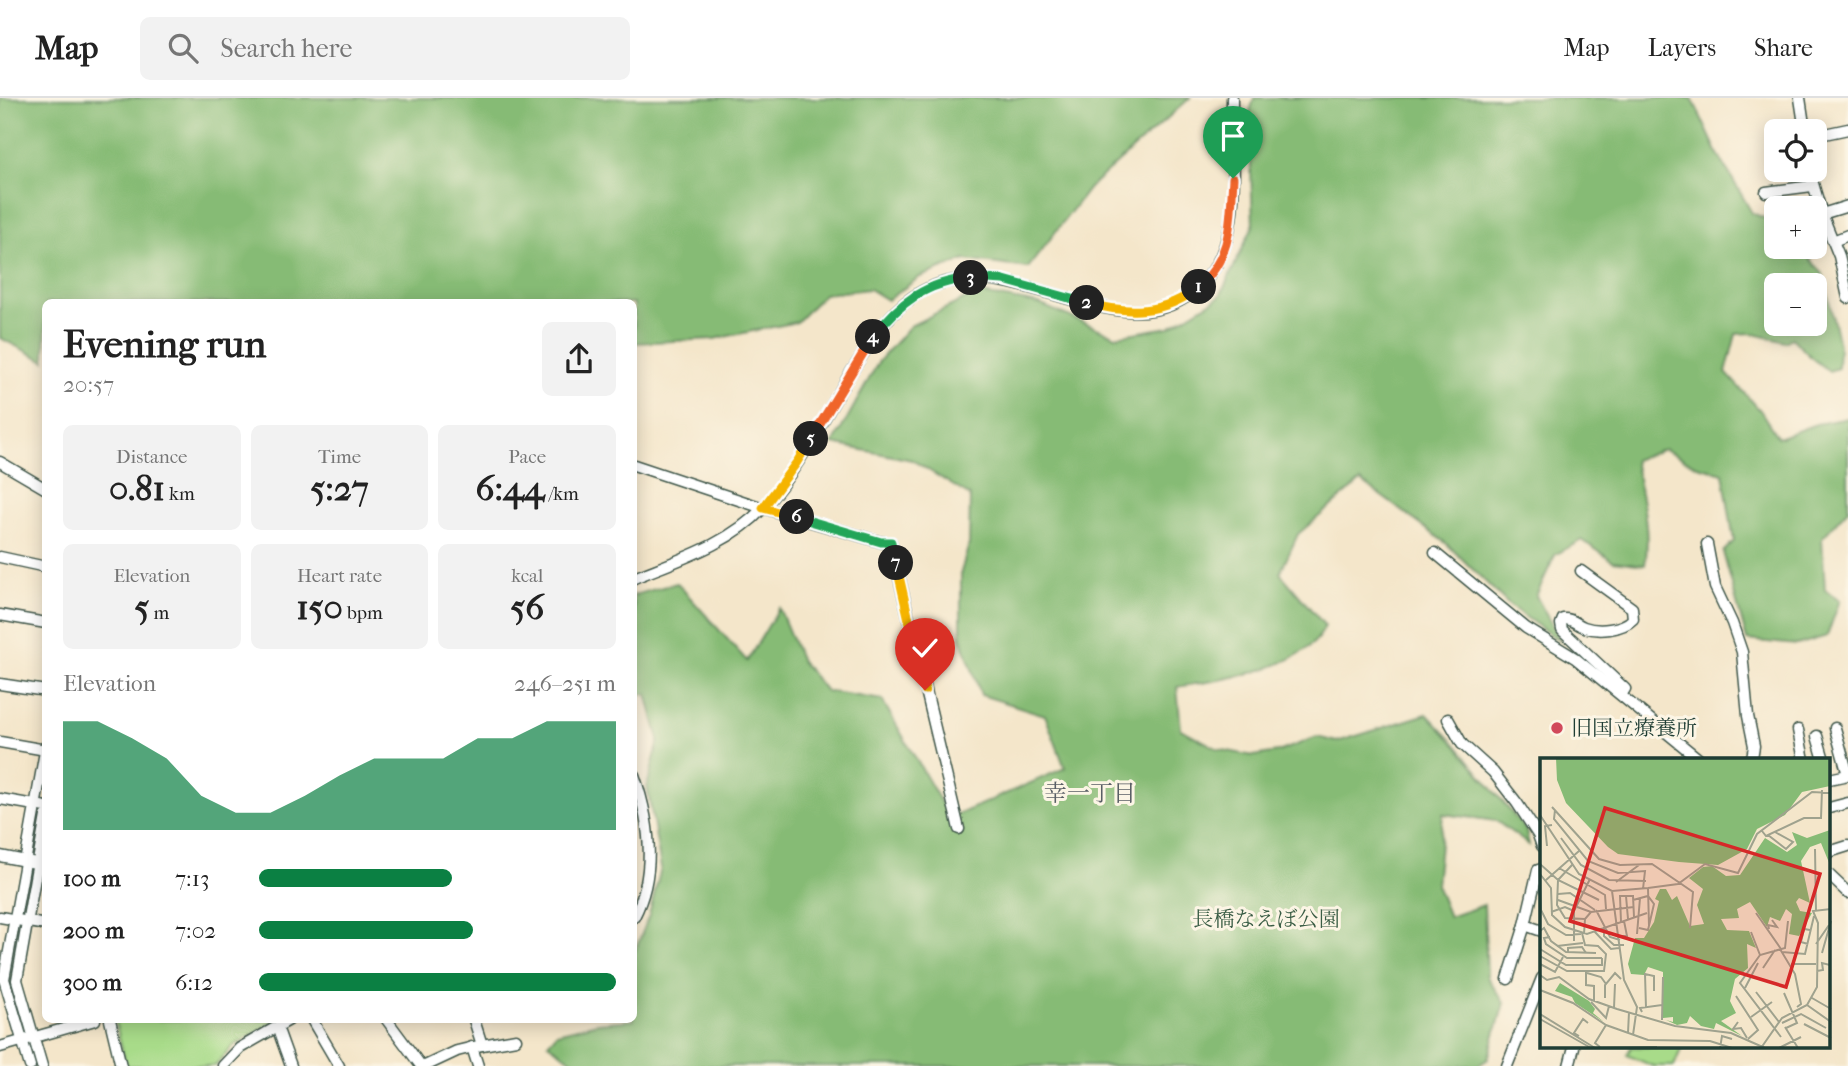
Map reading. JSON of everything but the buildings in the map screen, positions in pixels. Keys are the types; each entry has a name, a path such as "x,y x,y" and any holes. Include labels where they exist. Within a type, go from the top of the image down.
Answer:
{"street":[{"path":"637,577 719,540 738,529 763,508 797,462 872,339 890,316 920,292 953,280 987,278 1098,306 1138,312 1171,305 1201,286 1220,259 1229,235 1233,178 1231,98"},
{"path":"1800,98 1803,119"},
{"path":"1827,133 1848,129"},
{"path":"1811,182 1816,196"},
{"path":"1766,192 1812,186"},
{"path":"1827,212 1848,206"},
{"path":"1827,226 1839,256 1848,298"},
{"path":"1833,241 1848,235"},
{"path":"0,462 42,487"},
{"path":"637,466 763,508 881,542 891,542 959,829"},
{"path":"1707,544 1715,587 1742,652 1748,716 1754,746 1752,758"},
{"path":"1435,553 1526,628 1575,658 1698,758"},
{"path":"0,557 42,566"},
{"path":"1581,571 1632,608 1633,619 1616,627 1583,627 1569,619 1563,619 1561,624 1566,636 1625,689 1621,695"},
{"path":"0,615 42,622"},
{"path":"0,684 42,690"},
{"path":"1448,719 1462,744 1493,772 1509,793 1540,840"},
{"path":"1830,779 1848,775 1835,728"},
{"path":"1798,730 1804,758"},
{"path":"1818,736 1824,758"},
{"path":"0,742 42,749"},
{"path":"42,783 40,806 25,860 2,979 42,1066"},
{"path":"637,786 648,826 649,846 649,867 637,910"},
{"path":"0,799 40,806"},
{"path":"1830,808 1848,803"},
{"path":"1830,852 1848,846"},
{"path":"0,856 42,865 27,922 17,980 30,1066"},
{"path":"1508,979 1540,870"},
{"path":"1831,876 1848,893"},
{"path":"0,917 42,924"},
{"path":"1525,925 1540,929"},
{"path":"1507,1066 1540,983"},
{"path":"0,1047 73,1023"},
{"path":"111,1023 121,1066"},
{"path":"223,1066 240,1048 284,1023"},
{"path":"314,1023 339,1066"},
{"path":"390,1023 423,1066 457,1051 516,1039"},
{"path":"474,1023 478,1066"},
{"path":"277,1027 291,1066"},
{"path":"1569,1066 1574,1048"}],"green space":[{"path":"0,98 1190,98 1089,188 1028,268 965,260 920,277 887,300 869,289 824,294 797,322 714,339 637,343 637,299 42,299 42,359 0,338"},
{"name":"長橋なえぼ公園","path":"1254,98 1692,98 1718,154 1752,213 1764,218 1764,259 1810,259 1822,273 1764,273 1764,336 1827,336 1827,292 1839,345 1838,368 1829,371 1792,338 1785,342 1751,333 1736,334 1726,373 1760,410 1778,438 1816,424 1848,418 1848,509 1822,538 1825,590 1840,600 1827,636 1797,645 1747,640 1723,552 1734,541 1723,473 1698,466 1664,449 1634,460 1646,525 1645,565 1613,561 1582,540 1555,555 1536,596 1561,642 1510,606 1447,544 1361,481 1298,534 1280,573 1325,626 1315,641 1282,663 1237,676 1177,687 1181,729 1218,749 1253,756 1278,752 1317,737 1337,742 1427,714 1457,746 1526,830 1529,845 1496,821 1443,814 1436,885 1449,917 1484,905 1487,977 1504,1003 1488,1059 1477,1066 574,1066 573,1061 548,1043 557,1033 597,1023 637,1023 637,946 649,915 661,868 647,786 659,740 647,694 637,695 637,594 677,583 747,661 779,608 801,661 826,691 882,700 950,818 1065,768 1045,715 981,695 961,637 961,572 969,544 970,496 912,460 833,444 879,361 910,326 977,293 1039,304 1116,336 1169,327 1220,296 1253,226 1249,115"},
{"path":"116,1023 272,1023 233,1046 215,1066 126,1066"},
{"path":"1630,1048 1682,1048 1674,1066 1653,1066 1627,1055"}],"place":[{"name":"旧国立療養所","path":"1557,728"}],"district":[{"name":"幸一丁目","path":"1090,793"}],"route":[{"path":"925,690 891,542 881,542 763,508 797,462 872,339 890,316 908,300 920,292 953,280 987,278 1004,280 1119,311 1138,312 1171,305 1201,286 1212,273 1226,247 1233,178"}]}
